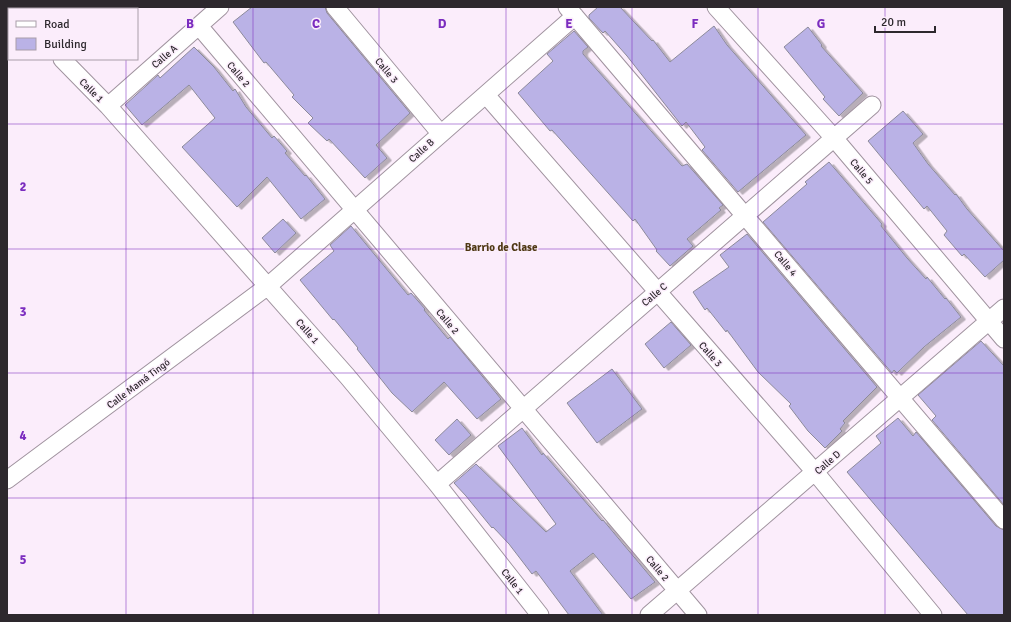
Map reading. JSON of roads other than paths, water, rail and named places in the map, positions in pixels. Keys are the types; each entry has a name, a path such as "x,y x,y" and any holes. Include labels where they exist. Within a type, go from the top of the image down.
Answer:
{"street":[{"name":"Calle A","path":"108,106 220,7"},
{"name":"Calle 3","path":"335,7 440,133"},
{"name":"Calle 5","path":"716,7 834,138 1004,339"},
{"name":"Calle B","path":"268,286 440,133 486,95 571,12"},
{"name":"Calle 4","path":"571,12 1004,520"},
{"name":"Calle 2","path":"199,26 698,615"},
{"name":"Calle 1","path":"63,60 108,106 347,376 437,484 540,615"},
{"name":"Calle 3","path":"486,95 815,472 933,615"},
{"name":"Calle C","path":"437,484 872,104"},
{"name":"Calle Mamá Tingó","path":"7,480 268,286"},
{"name":"Calle D","path":"649,615 1004,308"}],"district":[{"name":"Barrio de Clase","path":"501,247"}]}
